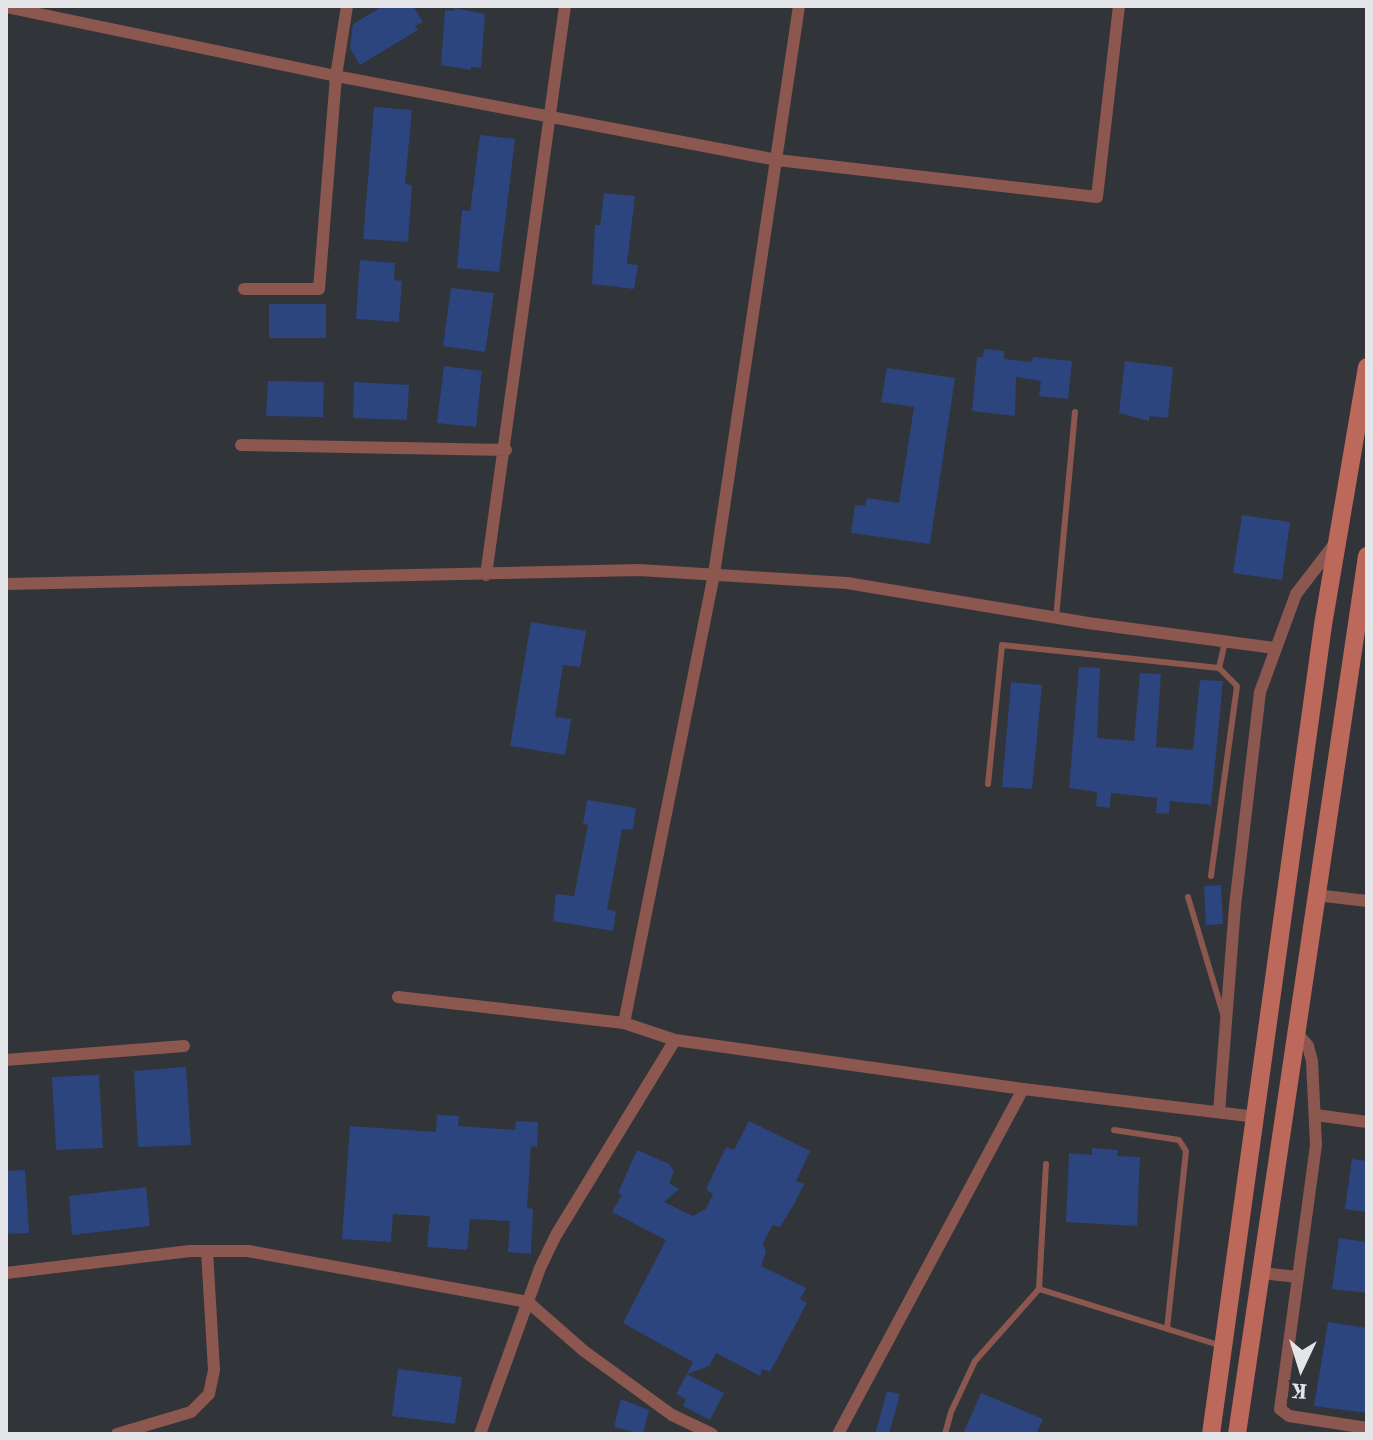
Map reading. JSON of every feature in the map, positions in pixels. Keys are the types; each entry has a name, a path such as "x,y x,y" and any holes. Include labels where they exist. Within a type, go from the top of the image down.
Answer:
{"main road":[{"path":"1211,1434 1321,640 1367,367"},
{"path":"1237,1434 1367,556"}],"street":[{"path":"244,289 319,289 336,76 347,6"},
{"path":"486,575 506,450 565,6"},
{"path":"624,1023 714,574 799,6"},
{"path":"6,7 336,76 777,160 1097,197 1119,6"},
{"path":"241,445 506,450"},
{"path":"1219,1112 1235,906 1260,692 1296,594 1338,540"},
{"path":"6,584 639,570 847,583 1056,618 1274,648"},
{"path":"1316,895 1367,901"},
{"path":"398,997 624,1023 675,1040 1023,1089 1257,1117"},
{"path":"1296,1032 1308,1046 1312,1061 1316,1145 1280,1409 1289,1416 1367,1428"},
{"path":"480,1434 556,1235 675,1040"},
{"path":"6,1060 184,1046"},
{"path":"838,1434 1023,1089"},
{"path":"1316,1115 1367,1122"},
{"path":"117,1434 191,1412 209,1394 214,1370 207,1251"},
{"path":"6,1273 207,1251 248,1251 528,1302 584,1351 672,1415 712,1434"},
{"path":"1261,1273 1298,1277"}],"lane":[{"path":"1056,618 1075,412"},
{"path":"1219,668 1225,642"},
{"path":"988,784 1002,645 1219,668 1237,686 1211,876"},
{"path":"1188,897 1226,1025"},
{"path":"1114,1130 1163,1135 1179,1140 1186,1151 1167,1329"},
{"path":"945,1434 951,1412 975,1361 1039,1289 1046,1164"},
{"path":"1039,1289 1225,1347"}],"building":[{"path":"383,6 413,6 423,22 415,26 418,30 360,65 350,48 353,24"},
{"path":"454,8 485,14 481,68 471,67 471,70 441,65 445,10 454,11"},
{"path":"374,107 412,110 405,184 412,185 408,242 363,239"},
{"path":"480,135 515,139 499,272 457,268 462,210 470,211"},
{"path":"604,193 635,196 627,264 638,265 634,289 592,284 595,225 600,225"},
{"path":"360,260 395,263 394,280 402,281 399,322 356,319"},
{"path":"451,288 494,293 485,352 443,346"},
{"path":"269,304 326,304 326,338 269,338"},
{"path":"984,349 1004,351 1004,359 1032,362 1033,357 1072,361 1068,399 1039,396 1041,381 1016,377 1015,416 972,411 977,357 983,357"},
{"path":"1125,361 1173,367 1168,418 1149,416 1149,421 1119,413"},
{"path":"444,366 482,371 476,427 437,423"},
{"path":"887,368 955,378 930,544 851,533 855,505 865,506 867,498 899,503 914,407 881,402"},
{"path":"268,381 324,382 323,417 266,416"},
{"path":"354,382 409,385 407,420 353,418"},
{"path":"1242,515 1290,522 1282,580 1233,573"},
{"path":"531,622 586,631 580,667 563,665 555,717 571,719 565,755 510,746"},
{"path":"1079,667 1100,668 1097,738 1134,741 1140,673 1161,674 1156,747 1193,750 1200,680 1223,681 1211,805 1170,801 1169,814 1156,813 1157,798 1111,793 1110,808 1096,806 1097,792 1069,788"},
{"path":"1011,682 1042,685 1032,789 1002,787"},
{"path":"587,800 636,808 633,830 622,829 607,909 616,912 613,931 553,921 556,894 574,896 588,825 583,824"},
{"path":"1221,885 1223,924 1206,925 1204,886"},
{"path":"186,1067 191,1145 138,1147 134,1071"},
{"path":"99,1075 103,1148 56,1150 52,1077"},
{"path":"437,1115 459,1116 458,1126 515,1130 516,1121 538,1122 537,1147 531,1146 527,1208 533,1209 531,1254 508,1252 510,1221 470,1219 467,1250 427,1247 430,1216 393,1214 391,1242 342,1239 350,1126 436,1132"},
{"path":"749,1121 810,1151 796,1181 804,1184 780,1227 773,1225 763,1243 766,1252 761,1266 806,1288 800,1299 807,1303 770,1372 762,1369 760,1376 716,1353 709,1366 687,1374 724,1393 710,1420 683,1406 686,1399 676,1394 693,1362 623,1323 666,1240 612,1212 622,1195 618,1193 637,1150 669,1164 674,1172 669,1183 679,1189 664,1202 693,1216 706,1209 713,1194 706,1189 726,1147 734,1150"},
{"path":"1092,1148 1118,1150 1117,1156 1140,1157 1137,1226 1066,1222 1069,1153 1092,1155"},
{"path":"1352,1159 1367,1161 1367,1212 1345,1209"},
{"path":"25,1170 29,1233 6,1234 6,1171"},
{"path":"146,1187 150,1226 72,1235 69,1196"},
{"path":"1339,1238 1367,1242 1367,1293 1332,1289"},
{"path":"1328,1322 1367,1328 1367,1413 1314,1406"},
{"path":"398,1369 462,1377 455,1424 392,1416"},
{"path":"887,1391 900,1394 889,1434 875,1434"},
{"path":"981,1393 1043,1419 1036,1434 963,1434"},
{"path":"621,1399 649,1410 643,1434 614,1427"}]}
